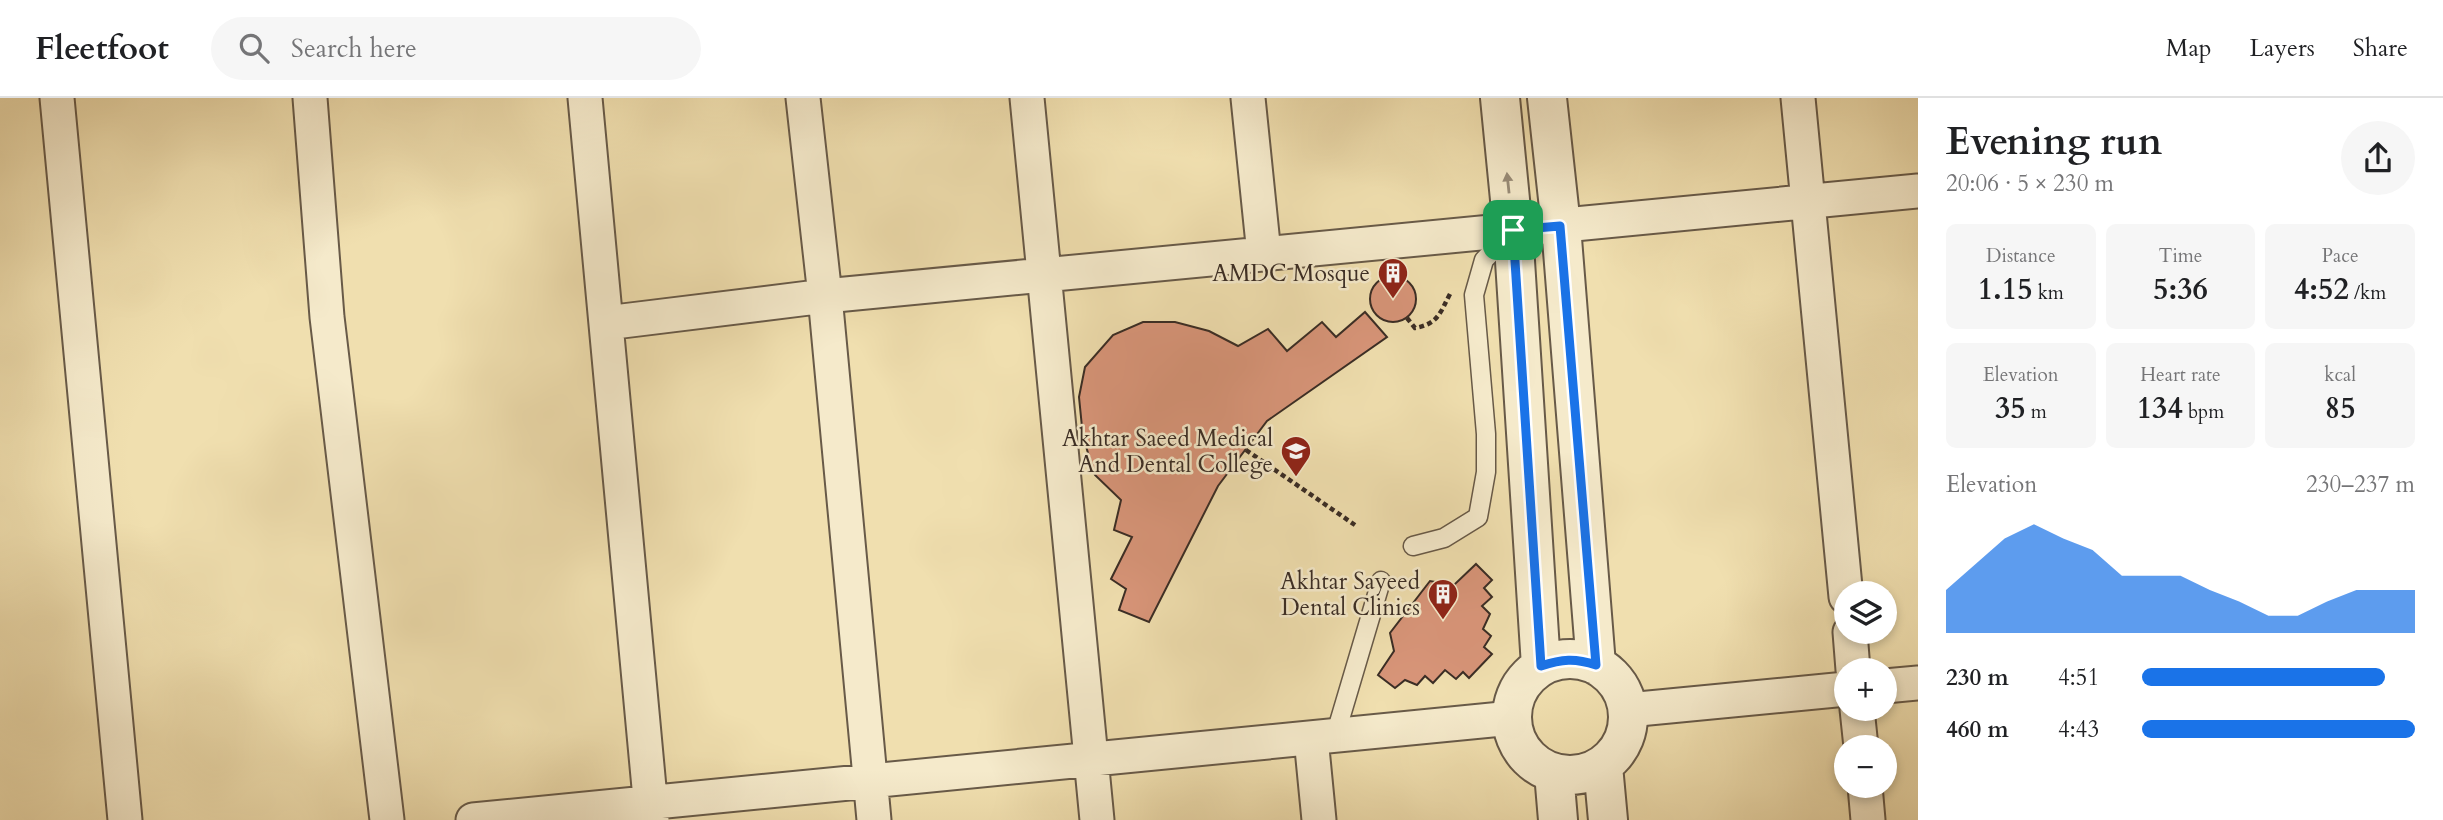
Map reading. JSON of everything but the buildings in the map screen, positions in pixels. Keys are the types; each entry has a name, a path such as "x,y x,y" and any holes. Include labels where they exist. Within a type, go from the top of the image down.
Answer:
{"street":[{"path":"57,98 125,820"},
{"path":"310,98 327,317 387,820"},
{"path":"585,98 651,811"},
{"path":"803,98 825,296 874,820"},
{"path":"1027,98 1097,820"},
{"path":"1248,98 1264,254"},
{"path":"1500,98 1513,230 1541,666"},
{"path":"1547,98 1596,665"},
{"path":"1798,98 1844,581"},
{"path":"606,323 825,296 1918,191"},
{"path":"1578,659 1596,665 1612,676 1623,691 1628,710 1628,726 1623,741 1615,755 1588,774 1554,774 1538,766 1524,754 1516,738 1512,718 1519,690 1528,676 1541,666 1559,660 1578,659"},
{"path":"1897,685 1918,683"},
{"path":"1628,710 1834,690"},
{"path":"473,820 651,811 871,781 1512,718"},
{"path":"1318,820 1323,737"},
{"path":"1603,766 1608,820"},
{"path":"1554,774 1558,820"},
{"path":"1866,798 1868,820"}],"lane":[{"path":"1413,546 1444,538 1478,517 1486,472 1486,434 1474,295 1484,260 1513,230"},
{"path":"1323,737 1381,581"}],"path":[{"path":"1407,318 1415,328 1428,326 1439,316 1450,294 1462,281 1480,275"},
{"path":"1246,450 1355,525"}],"place":[{"name":"AMDC Mosque","path":"1393,300"},
{"name":"Akhtar Saeed Medical And Dental College","path":"1296,478"},
{"name":"Akhtar Sayeed Dental Clinics","path":"1443,621"}],"route":[{"path":"1560,226 1596,665 1578,659 1559,660 1541,666 1513,230 1560,226"}]}
